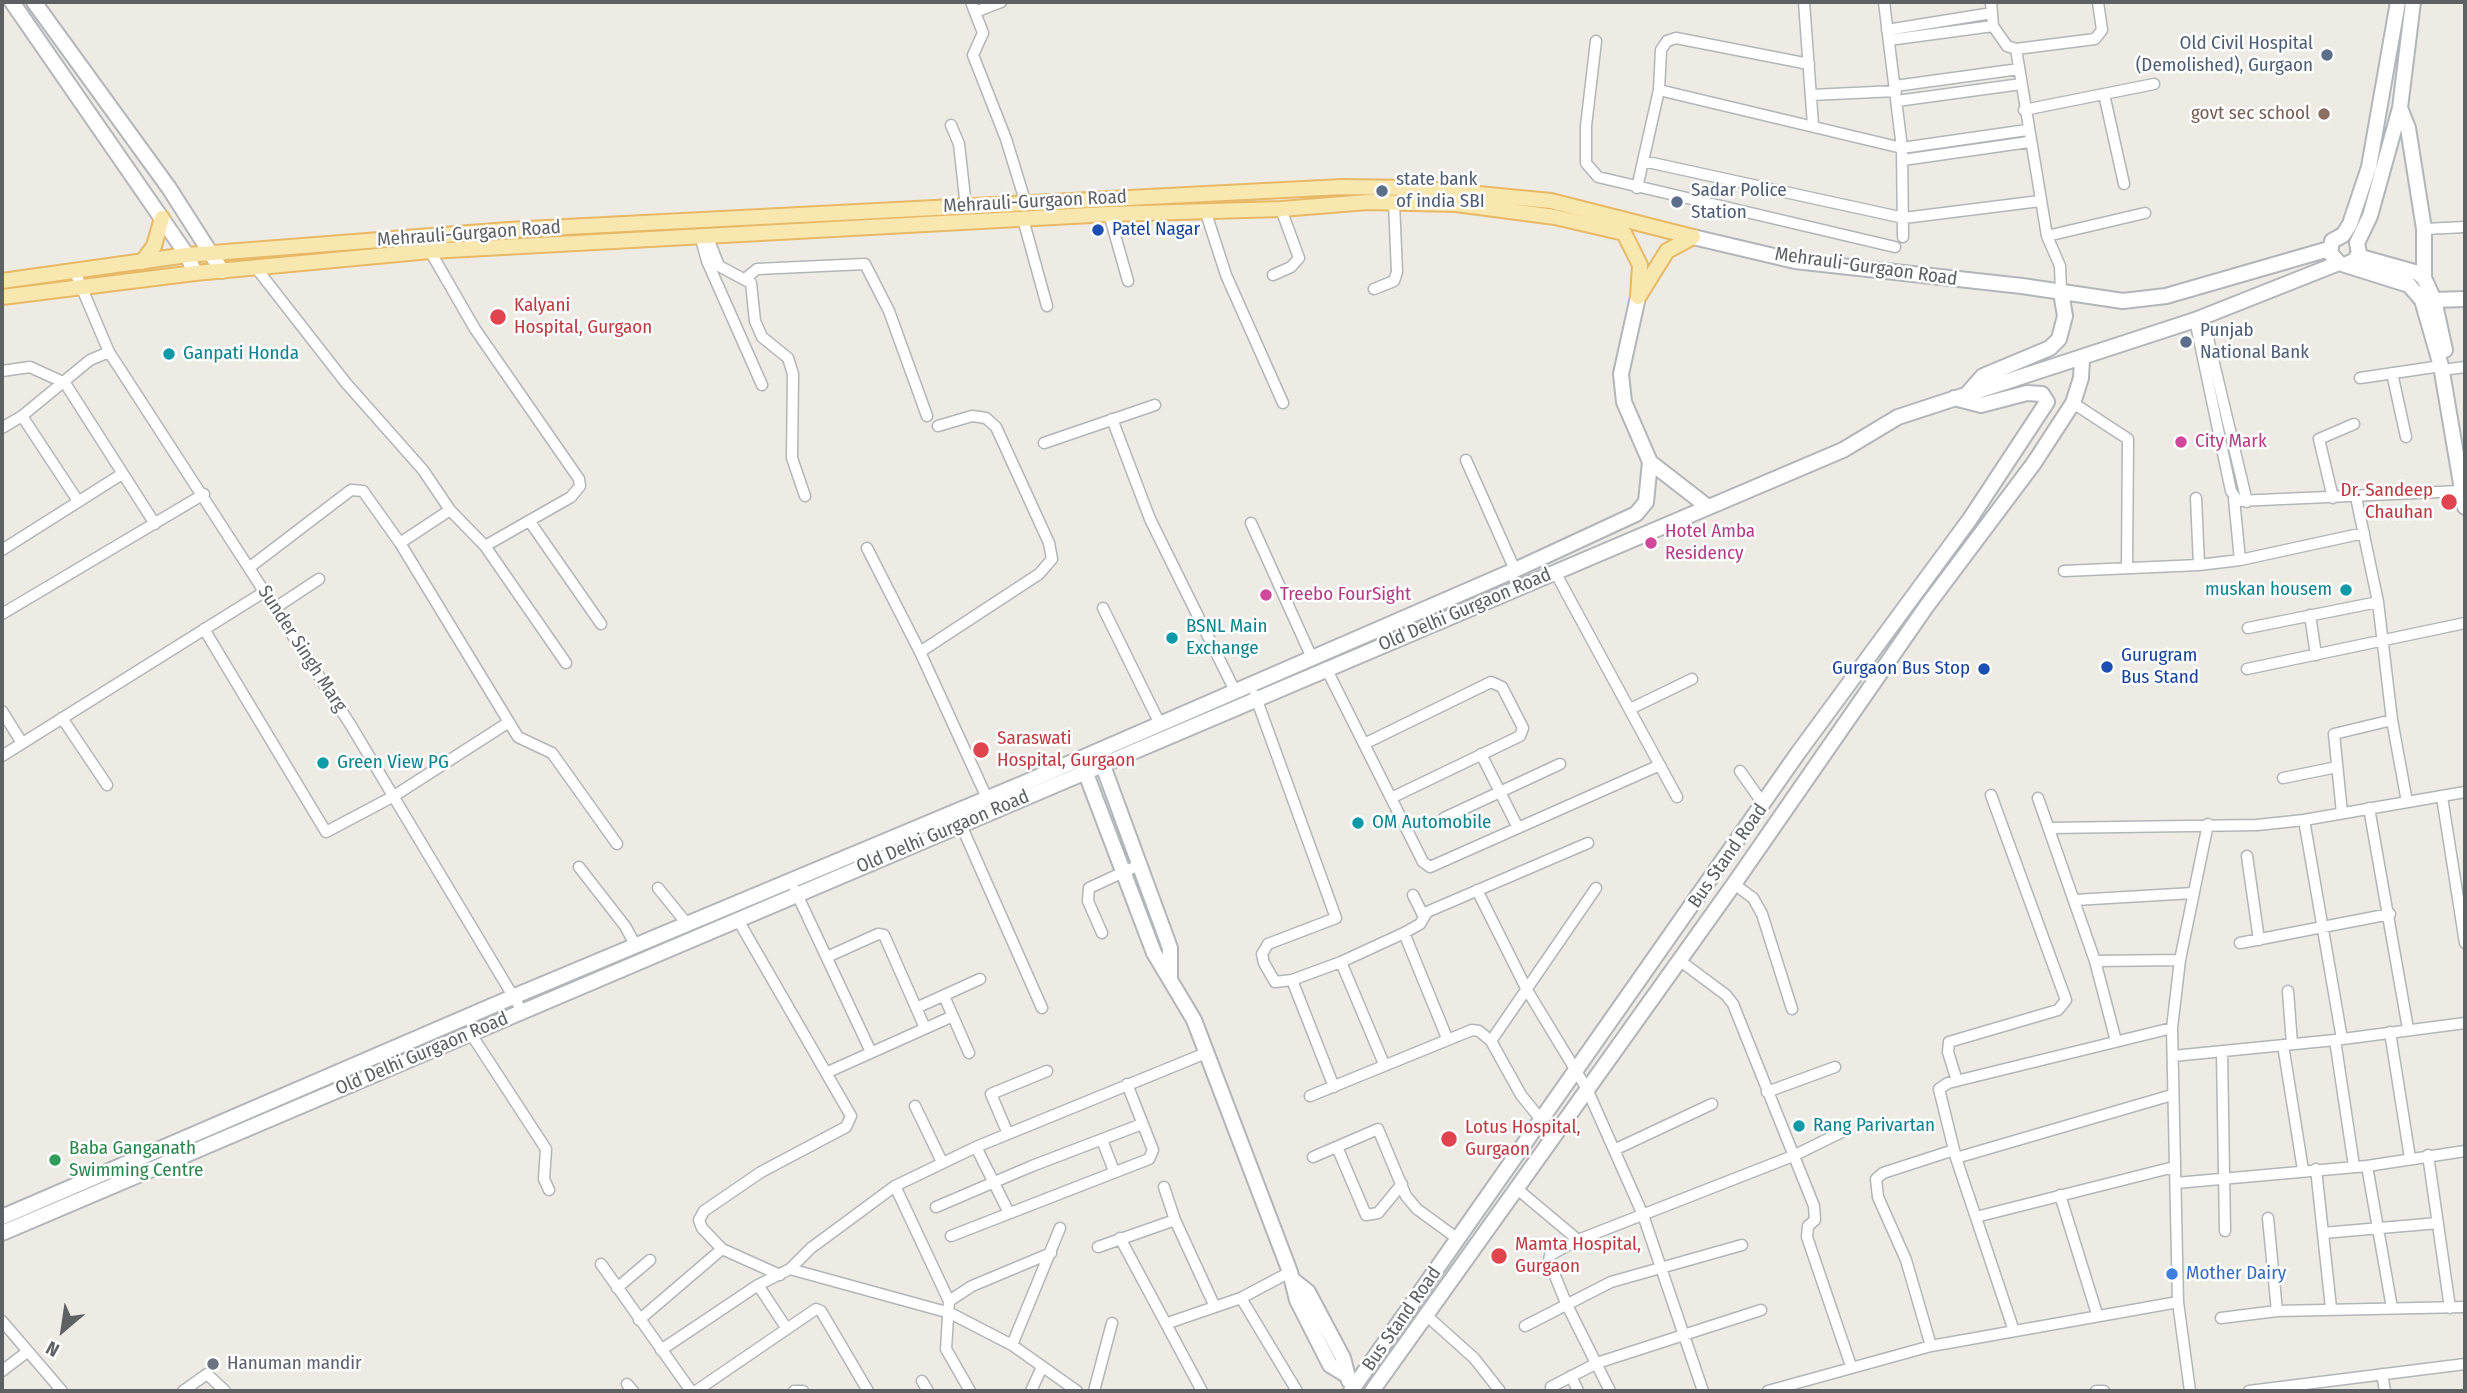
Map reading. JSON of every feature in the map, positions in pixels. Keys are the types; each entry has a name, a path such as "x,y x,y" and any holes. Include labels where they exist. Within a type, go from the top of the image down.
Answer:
{"main road":[{"path":"12,2 187,255 195,273"},
{"path":"34,2 169,188 213,253 222,271"},
{"path":"2398,2 2369,167 2350,224 2329,248 2332,257 2350,257 2418,273 2424,278"},
{"path":"2350,257 2370,216 2400,108 2413,2"},
{"path":"2400,108 2408,128 2424,229 2424,278 2434,300 2465,507"},
{"name":"Mehrauli-Gurgaon Road","path":"2,281 187,255 517,229 693,222 1247,190 1416,188 1551,201 1795,261 2123,301 2166,296 2329,248"},
{"path":"1082,200 1085,216"},
{"name":"Mehrauli-Gurgaon Road","path":"2,297 195,273 430,251 1023,219 1394,203 1456,204 1555,217 1624,233 1640,265 1639,298"},
{"path":"142,262 153,246 162,218"},
{"path":"693,222 701,238"},
{"path":"1693,237 1667,251 1639,298 1620,387 1650,462 1708,506"},
{"path":"2350,257 2370,275 2409,285 2418,292 2445,367 2462,428 2465,463"},
{"name":"Old Delhi Gurgaon Road","path":"2,1217 1235,691 1253,691 1326,668 1508,592 1843,450 1881,425 1954,397 2082,359 2199,319 2350,257"},
{"path":"1968,393 1983,376 2050,348 2059,339 2065,316 2061,292"},
{"path":"2434,300 2465,299"},
{"name":"Bus Stand Road","path":"1372,1391 1734,884 1926,607 2034,463 2073,403 2081,378 2082,359"},
{"name":"Bus Stand Road","path":"1351,1387 1576,1073 1798,753 1970,519 2047,402 2042,394 2027,393 1981,405 1954,397"},
{"name":"Old Delhi Gurgaon Road","path":"2,1233 1085,771 1253,691 1312,658 1636,514 1646,502 1650,462"},
{"path":"1508,573 1508,592"},
{"path":"1798,753 1814,767"},
{"path":"1102,763 1170,948 1170,977"},
{"path":"1085,771 1126,872 1154,953 1194,1020 1292,1276 1297,1300 1330,1364 1351,1387"}],"street":[{"path":"971,2 983,33 973,55 1006,139 1026,204"},
{"path":"975,12 1001,2"},
{"path":"1804,2 1813,125"},
{"path":"1884,2 1903,160 1903,237"},
{"path":"1888,35 1991,7 1993,26 2007,46 2016,49 2095,39 2102,30 2098,2"},
{"path":"1888,35 1993,26"},
{"path":"1637,188 1659,90 1661,50 1667,41 1676,38 1810,64"},
{"path":"1596,41 1586,126 1586,163 1598,177 1895,247"},
{"path":"2016,49 2046,236 2060,266 2061,292"},
{"path":"1896,93 2019,69"},
{"path":"1811,95 1896,93 2021,84"},
{"path":"2024,110 2154,84"},
{"path":"1659,90 1902,148 2027,130"},
{"path":"2104,94 2124,184"},
{"path":"951,125 960,154 966,207"},
{"path":"1903,160 2029,142"},
{"path":"1643,161 1904,218 2040,201"},
{"path":"1374,289 1394,281 1397,272 1394,203"},
{"path":"1273,275 1291,267 1298,258 1281,209"},
{"path":"1205,210 1226,275 1283,402"},
{"path":"2046,236 2145,213"},
{"path":"1109,215 1128,281"},
{"path":"1023,219 1047,306"},
{"path":"2424,229 2465,227"},
{"path":"701,238 719,266 729,274 746,278 751,283 755,321 762,337 788,358 793,374 792,458 805,496"},
{"path":"701,238 707,261 762,385"},
{"path":"430,251 475,329 580,485 571,498 485,546"},
{"path":"746,278 757,269 865,264 889,311 927,416"},
{"path":"257,269 346,383 423,470 450,510 485,546 566,663"},
{"name":"Sunder Singh Marg","path":"75,272 109,352 204,494 394,796 523,1011"},
{"path":"2199,319 2232,495 2240,560"},
{"path":"2199,319 2247,502"},
{"path":"2,428 65,383 90,360 109,352"},
{"path":"2,371 30,366 65,383 155,524"},
{"path":"2360,378 2465,367"},
{"path":"2392,373 2406,437"},
{"path":"2073,403 2128,439 2127,568"},
{"path":"1044,443 1155,404"},
{"path":"22,416 78,501"},
{"path":"920,652 1039,574 1052,559 1049,542 996,427 986,418 972,416 938,426"},
{"path":"1112,419 1150,519 1235,691"},
{"path":"2333,498 2318,442 2321,437 2354,424"},
{"path":"1466,460 1508,573"},
{"path":"2,550 122,474"},
{"path":"250,567 351,490 363,491 400,543 518,737 552,753 617,844"},
{"path":"2232,495 2247,502 2461,491"},
{"path":"2,614 204,494"},
{"path":"2356,497 2378,602 2392,720 2407,802"},
{"path":"2196,498 2199,565"},
{"path":"400,543 450,510"},
{"path":"530,522 601,624"},
{"path":"1251,523 1312,658"},
{"path":"2064,571 2199,565 2240,560 2364,533"},
{"path":"867,548 920,652 987,798"},
{"path":"1555,572 1677,797"},
{"path":"275,608 319,579"},
{"path":"2,756 264,592"},
{"path":"2248,628 2378,602"},
{"path":"1103,608 1160,724"},
{"path":"2311,615 2316,655"},
{"path":"2247,669 2383,638 2465,623"},
{"path":"204,629 327,832 394,796 509,722"},
{"path":"1326,668 1423,862 1430,867 1517,826 1660,765"},
{"path":"1630,709 1692,680"},
{"path":"1364,744 1484,685 1496,683 1502,687 1523,732 1391,798"},
{"path":"1253,691 1336,918 1268,944 1264,948 1264,962 1271,980 1292,980 1341,962 1420,924 1423,915 1413,895"},
{"path":"2,711 22,743"},
{"path":"62,718 107,785"},
{"path":"2342,813 2334,734 2392,720"},
{"path":"1481,754 1517,826"},
{"path":"1444,818 1499,790 1560,764"},
{"path":"2283,778 2337,767"},
{"path":"1740,771 1764,804"},
{"path":"2050,828 2208,824 2241,826 2304,820 2465,792"},
{"path":"1957,1081 1948,1052 1949,1042 2058,1010 2066,1000 1991,796"},
{"path":"2442,797 2465,943"},
{"path":"2038,798 2095,961 2116,1041"},
{"path":"2369,808 2409,1028"},
{"path":"2304,820 2324,929 2354,1166"},
{"path":"2190,1391 2178,1302 2172,1028 2180,960 2208,824"},
{"path":"961,825 1042,1008"},
{"path":"1423,915 1588,843"},
{"path":"2247,856 2259,940"},
{"path":"1102,933 1088,901 1088,888 1141,864"},
{"path":"579,866 625,926 636,946"},
{"path":"790,881 871,1052"},
{"path":"1734,884 1753,898 1762,914 1792,1009"},
{"path":"658,888 688,925"},
{"path":"1491,1041 1596,888"},
{"path":"1477,890 1527,990 1587,1089 1643,1215 1703,1391"},
{"path":"2075,900 2193,893"},
{"path":"2240,943 2324,929 2390,914"},
{"path":"738,920 828,1072 844,1102 850,1122 761,1172 704,1211 699,1220 702,1228 722,1249 780,1275"},
{"path":"1404,933 1447,1038"},
{"path":"827,957 878,934 884,935 925,1028"},
{"path":"2095,961 2180,960"},
{"path":"1679,961 1730,999 1816,1215 1806,1231 1807,1237 1851,1366"},
{"path":"1341,962 1384,1064"},
{"path":"916,1008 980,979"},
{"path":"1292,980 1335,1087"},
{"path":"2288,991 2287,1044 2303,1170"},
{"path":"944,996 969,1053"},
{"path":"828,1072 953,1016"},
{"path":"2173,1056 2339,1040 2409,1028 2465,1023"},
{"path":"2014,1331 1955,1154 1939,1092 1941,1086 2172,1028"},
{"path":"1310,1096 1472,1030 1479,1031 1491,1041 1521,1095 1542,1121"},
{"path":"2390,1032 2410,1157"},
{"path":"471,1034 547,1149 544,1180 549,1190"},
{"path":"662,1350 758,1285 790,1269 811,1248 895,1186 976,1147 1206,1053"},
{"path":"2222,1053 2225,1231"},
{"path":"1768,1092 1835,1067"},
{"path":"1008,1134 991,1094 1046,1071"},
{"path":"951,1236 1008,1211 1153,1156 1127,1084"},
{"path":"1931,1346 1906,1260 1878,1197 1876,1179 1883,1173 2172,1096"},
{"path":"1614,1150 1712,1104"},
{"path":"915,1106 942,1162"},
{"path":"936,1208 994,1182 1142,1124"},
{"path":"1313,1157 1378,1129 1402,1184 1417,1209 1458,1239"},
{"path":"1611,1391 1566,1303 1549,1261 1554,1251 1793,1156 1846,1130"},
{"path":"184,1138 190,1153"},
{"path":"1102,1140 1114,1171"},
{"path":"976,1147 1008,1211"},
{"path":"1337,1147 1366,1215 1378,1213 1402,1184"},
{"path":"2175,1184 2223,1177 2367,1166 2465,1150"},
{"path":"2428,1155 2450,1308"},
{"path":"2367,1166 2392,1308"},
{"path":"1976,1217 2174,1167"},
{"path":"2316,1169 2331,1308"},
{"path":"895,1186 949,1301 946,1349 967,1390"},
{"path":"1164,1187 1175,1220 1215,1307"},
{"path":"1516,1188 1578,1240"},
{"path":"2060,1195 2097,1314"},
{"path":"2268,1218 2277,1311"},
{"path":"1098,1247 1175,1220"},
{"path":"2323,1233 2438,1223"},
{"path":"1013,1345 1060,1228"},
{"path":"1120,1238 1168,1323 1202,1391"},
{"path":"1525,1326 1566,1303 1611,1283 1742,1245"},
{"path":"639,1320 722,1249"},
{"path":"949,1301 972,1286 1051,1253"},
{"path":"617,1288 650,1260"},
{"path":"601,1264 693,1391 813,1310 821,1311 868,1391"},
{"path":"790,1269 950,1313 1013,1345 1077,1391"},
{"path":"1168,1323 1241,1298 1292,1276"},
{"path":"758,1285 787,1329"},
{"path":"1241,1298 1297,1391"},
{"path":"1768,1391 1931,1346 2097,1314 2178,1302"},
{"path":"2221,1318 2331,1308 2465,1307"},
{"path":"1551,1387 1597,1363 1761,1310"},
{"path":"1427,1316 1474,1358 1500,1391"},
{"path":"2,1321 62,1391"},
{"path":"1094,1391 1112,1323"},
{"path":"2,1371 27,1352"},
{"path":"2249,1391 2465,1366"},
{"path":"1031,1391 1042,1367"},
{"path":"183,1391 207,1374 225,1391"},
{"path":"2382,1374 2385,1391"},
{"path":"1571,1376 1578,1391"},
{"path":"922,1381 929,1391"},
{"path":"794,1391 803,1391"},
{"path":"2096,1391 2104,1391"}],"place":[{"name":"Old Civil Hospital (Demolished), Gurgaon","path":"2327,55"},
{"name":"govt sec school","path":"2324,114"},
{"name":"state bank of india SBI","path":"1382,191"},
{"name":"Sadar Police Station","path":"1677,202"},
{"name":"Patel Nagar","path":"1098,230"},
{"name":"Kalyani Hospital, Gurgaon","path":"498,317"},
{"name":"Punjab National Bank","path":"2186,342"},
{"name":"Ganpati Honda","path":"169,354"},
{"name":"City Mark","path":"2181,442"},
{"name":"Dr. Sandeep Chauhan","path":"2449,502"},
{"name":"Hotel Amba Residency","path":"1651,543"},
{"name":"muskan housem","path":"2346,590"},
{"name":"Treebo FourSight","path":"1266,595"},
{"name":"BSNL Main Exchange","path":"1172,638"},
{"name":"Gurugram Bus Stand","path":"2107,667"},
{"name":"Gurgaon Bus Stop","path":"1984,669"},
{"name":"Saraswati Hospital, Gurgaon","path":"981,750"},
{"name":"Green View PG","path":"323,763"},
{"name":"OM Automobile","path":"1358,823"},
{"name":"Rang Parivartan","path":"1799,1126"},
{"name":"Lotus Hospital, Gurgaon","path":"1449,1139"},
{"name":"Baba Ganganath Swimming Centre","path":"55,1160"},
{"name":"Mamta Hospital, Gurgaon","path":"1499,1256"},
{"name":"Mother Dairy","path":"2172,1274"},
{"name":"Hanuman mandir","path":"213,1364"}]}
